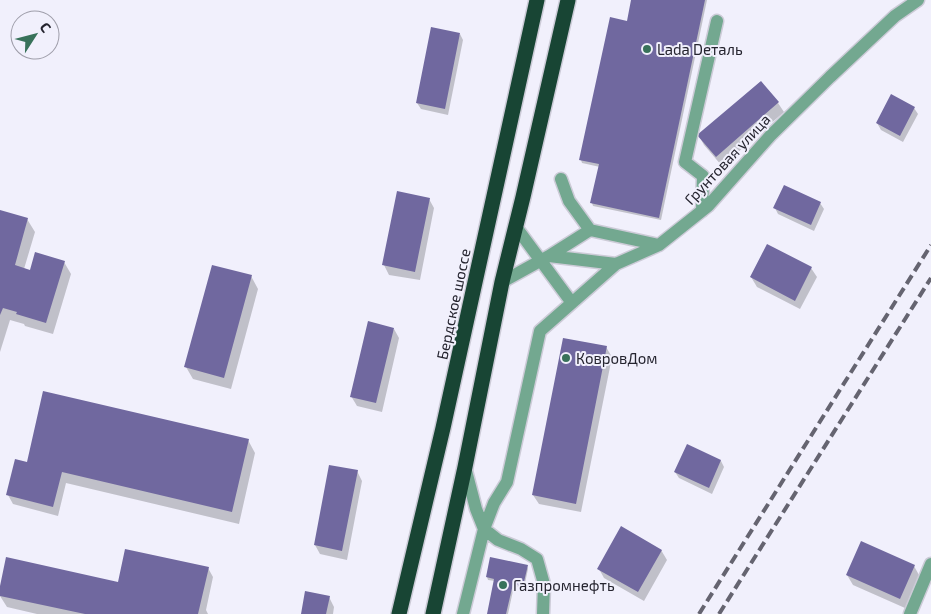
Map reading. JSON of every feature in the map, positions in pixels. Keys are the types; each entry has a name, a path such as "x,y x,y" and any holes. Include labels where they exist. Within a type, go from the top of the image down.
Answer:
{"highway":[{"name":"Бердское шоссе","path":"399,614 443,428 537,0"},
{"path":"433,614 502,282 568,0"}],"street":[{"name":"Грунтовая улица","path":"616,264 659,245 708,206 770,136 830,77 895,16 918,0"},
{"path":"702,211 703,176 685,162 716,21"},
{"path":"561,180 569,201 590,230 659,245"},
{"path":"516,227 545,258 572,303"},
{"path":"502,282 590,230"},
{"path":"545,258 616,264"},
{"path":"463,614 484,529 494,503 507,482 540,331 616,264"},
{"path":"465,467 476,510 484,529 498,540 521,549 537,559 544,584 543,614"},
{"path":"910,614 931,564"}],"building":[{"path":"631,0 705,0 659,218 590,203 599,164 579,160 610,17 627,21"},
{"path":"431,27 460,33 445,109 416,103"},
{"path":"761,81 779,102 716,157 697,135"},
{"path":"891,94 915,107 900,136 876,123"},
{"path":"784,185 821,202 811,225 773,208"},
{"path":"397,191 430,198 415,272 382,265"},
{"path":"0,210 28,218 15,265 30,270 35,252 65,261 46,323 3,308 0,315"},
{"path":"767,244 812,267 795,301 750,277"},
{"path":"212,265 252,275 224,378 184,367"},
{"path":"368,321 394,328 376,403 350,397"},
{"path":"563,338 607,346 576,504 532,495"},
{"path":"43,391 249,439 232,512 62,472 53,507 6,495 15,459 27,462"},
{"path":"687,444 721,460 709,488 674,472"},
{"path":"329,465 358,470 342,551 314,545"},
{"path":"621,526 662,550 638,592 597,569"},
{"path":"861,541 915,565 900,599 846,575"},
{"path":"125,549 209,567 198,614 85,614 0,596 0,586 6,557 118,582"},
{"name":"Газпромнефть","path":"490,557 528,565 523,586 513,584 506,614 487,614 494,579 486,577"},
{"path":"305,591 330,596 326,614 301,614"}],"railway":[{"path":"699,614 931,245"},
{"path":"719,614 931,278"}],"place":[{"name":"Lada Dеталь","path":"647,49"},
{"name":"КовровДом","path":"566,358"},
{"name":"Газпромнефть","path":"503,585"}]}
